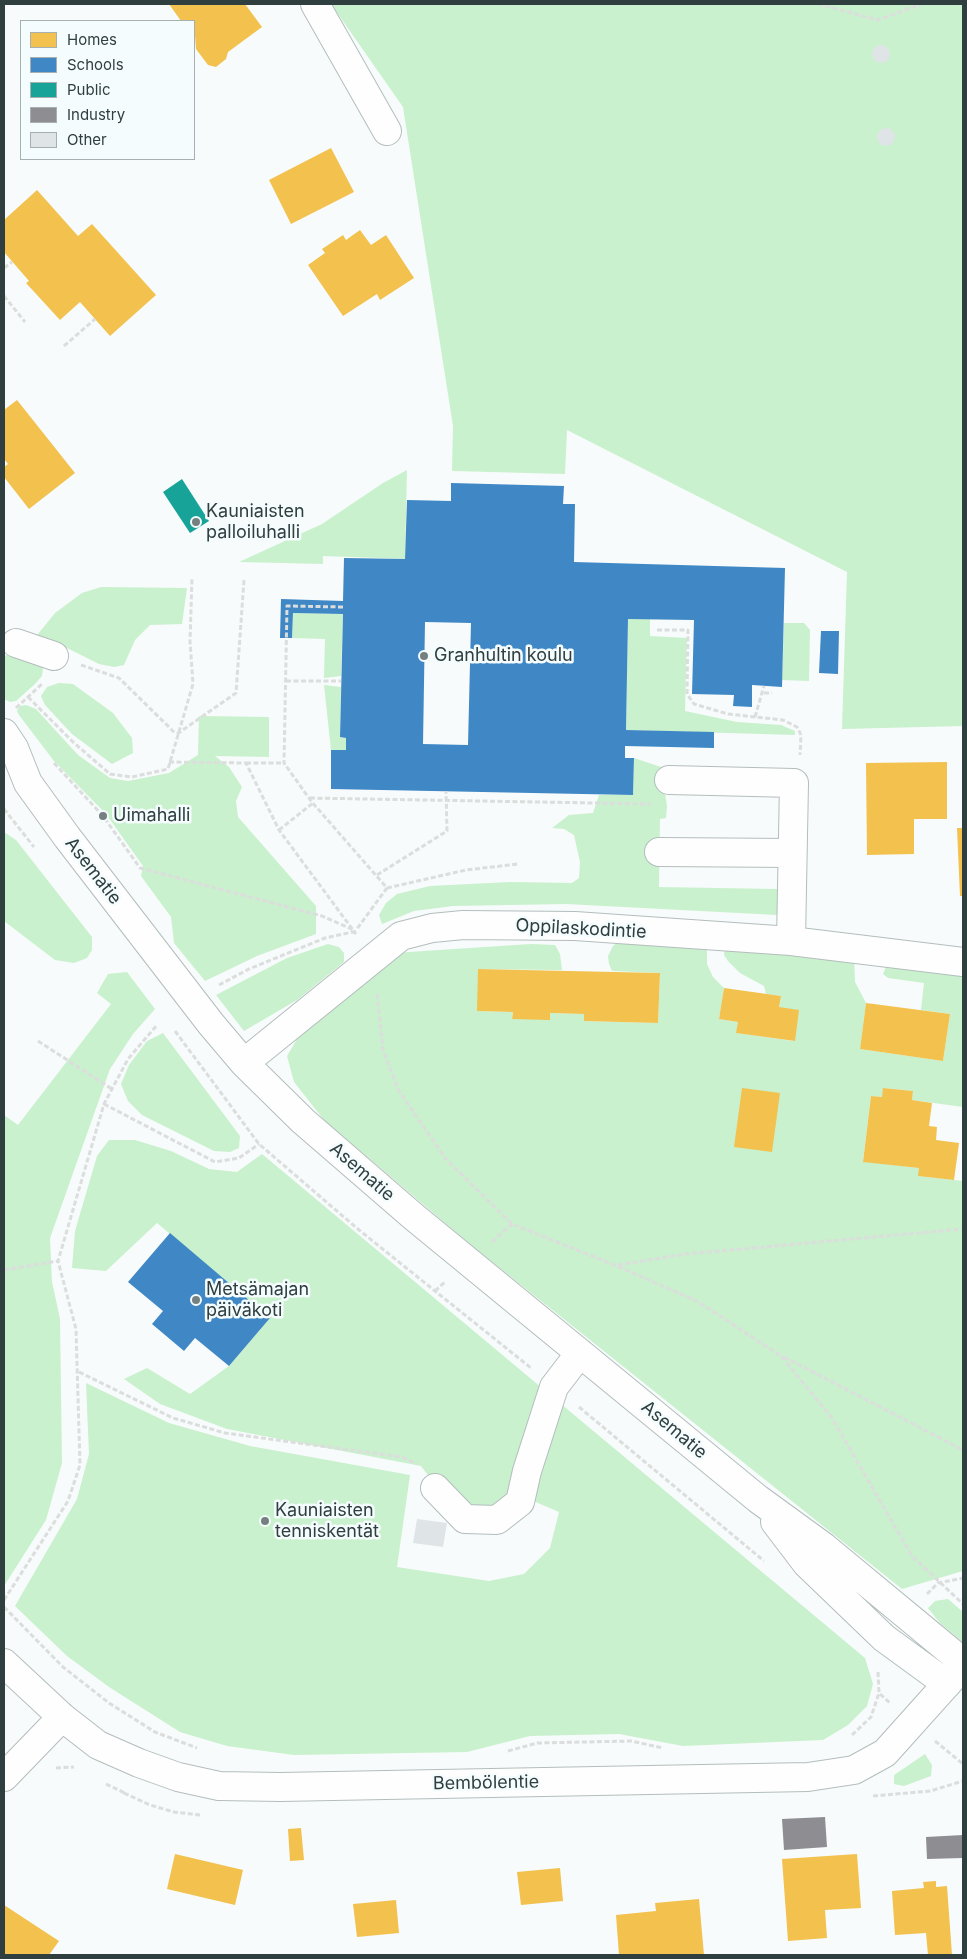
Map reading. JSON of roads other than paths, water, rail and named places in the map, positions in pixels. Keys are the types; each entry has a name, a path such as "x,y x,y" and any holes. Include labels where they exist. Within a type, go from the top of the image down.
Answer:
{"street":[{"path":"315,4 387,131"},
{"path":"16,643 54,656"},
{"name":"Asematie","path":"9,722 14,748 28,783 205,1016 244,1063 303,1121 580,1353 758,1499 824,1546 963,1662"},
{"name":"Asematie","path":"4,768 28,783"},
{"path":"669,780 794,783 791,941"},
{"path":"659,852 792,853"},
{"name":"Oppilaskodintie","path":"244,1063 401,936 432,928 463,925 575,926 791,941 963,962"},
{"path":"435,1488 465,1519 497,1520 520,1502 527,1471 554,1387 580,1353"},
{"name":"Asematie","path":"758,1499 807,1564 884,1638 958,1683"},
{"name":"Bembölentie","path":"4,1663 62,1717 98,1746 139,1764 178,1777 219,1786 808,1778 854,1770 885,1753 958,1683"},
{"path":"4,1776 62,1717"}],"place":[{"name":"Kauniaisten palloiluhalli","path":"196,522"},
{"name":"Granhultin koulu","path":"424,656"},
{"name":"Uimahalli","path":"103,816"},
{"name":"Metsämajan päiväkoti","path":"196,1300"},
{"name":"Kauniaisten tenniskentät","path":"265,1521"}]}
